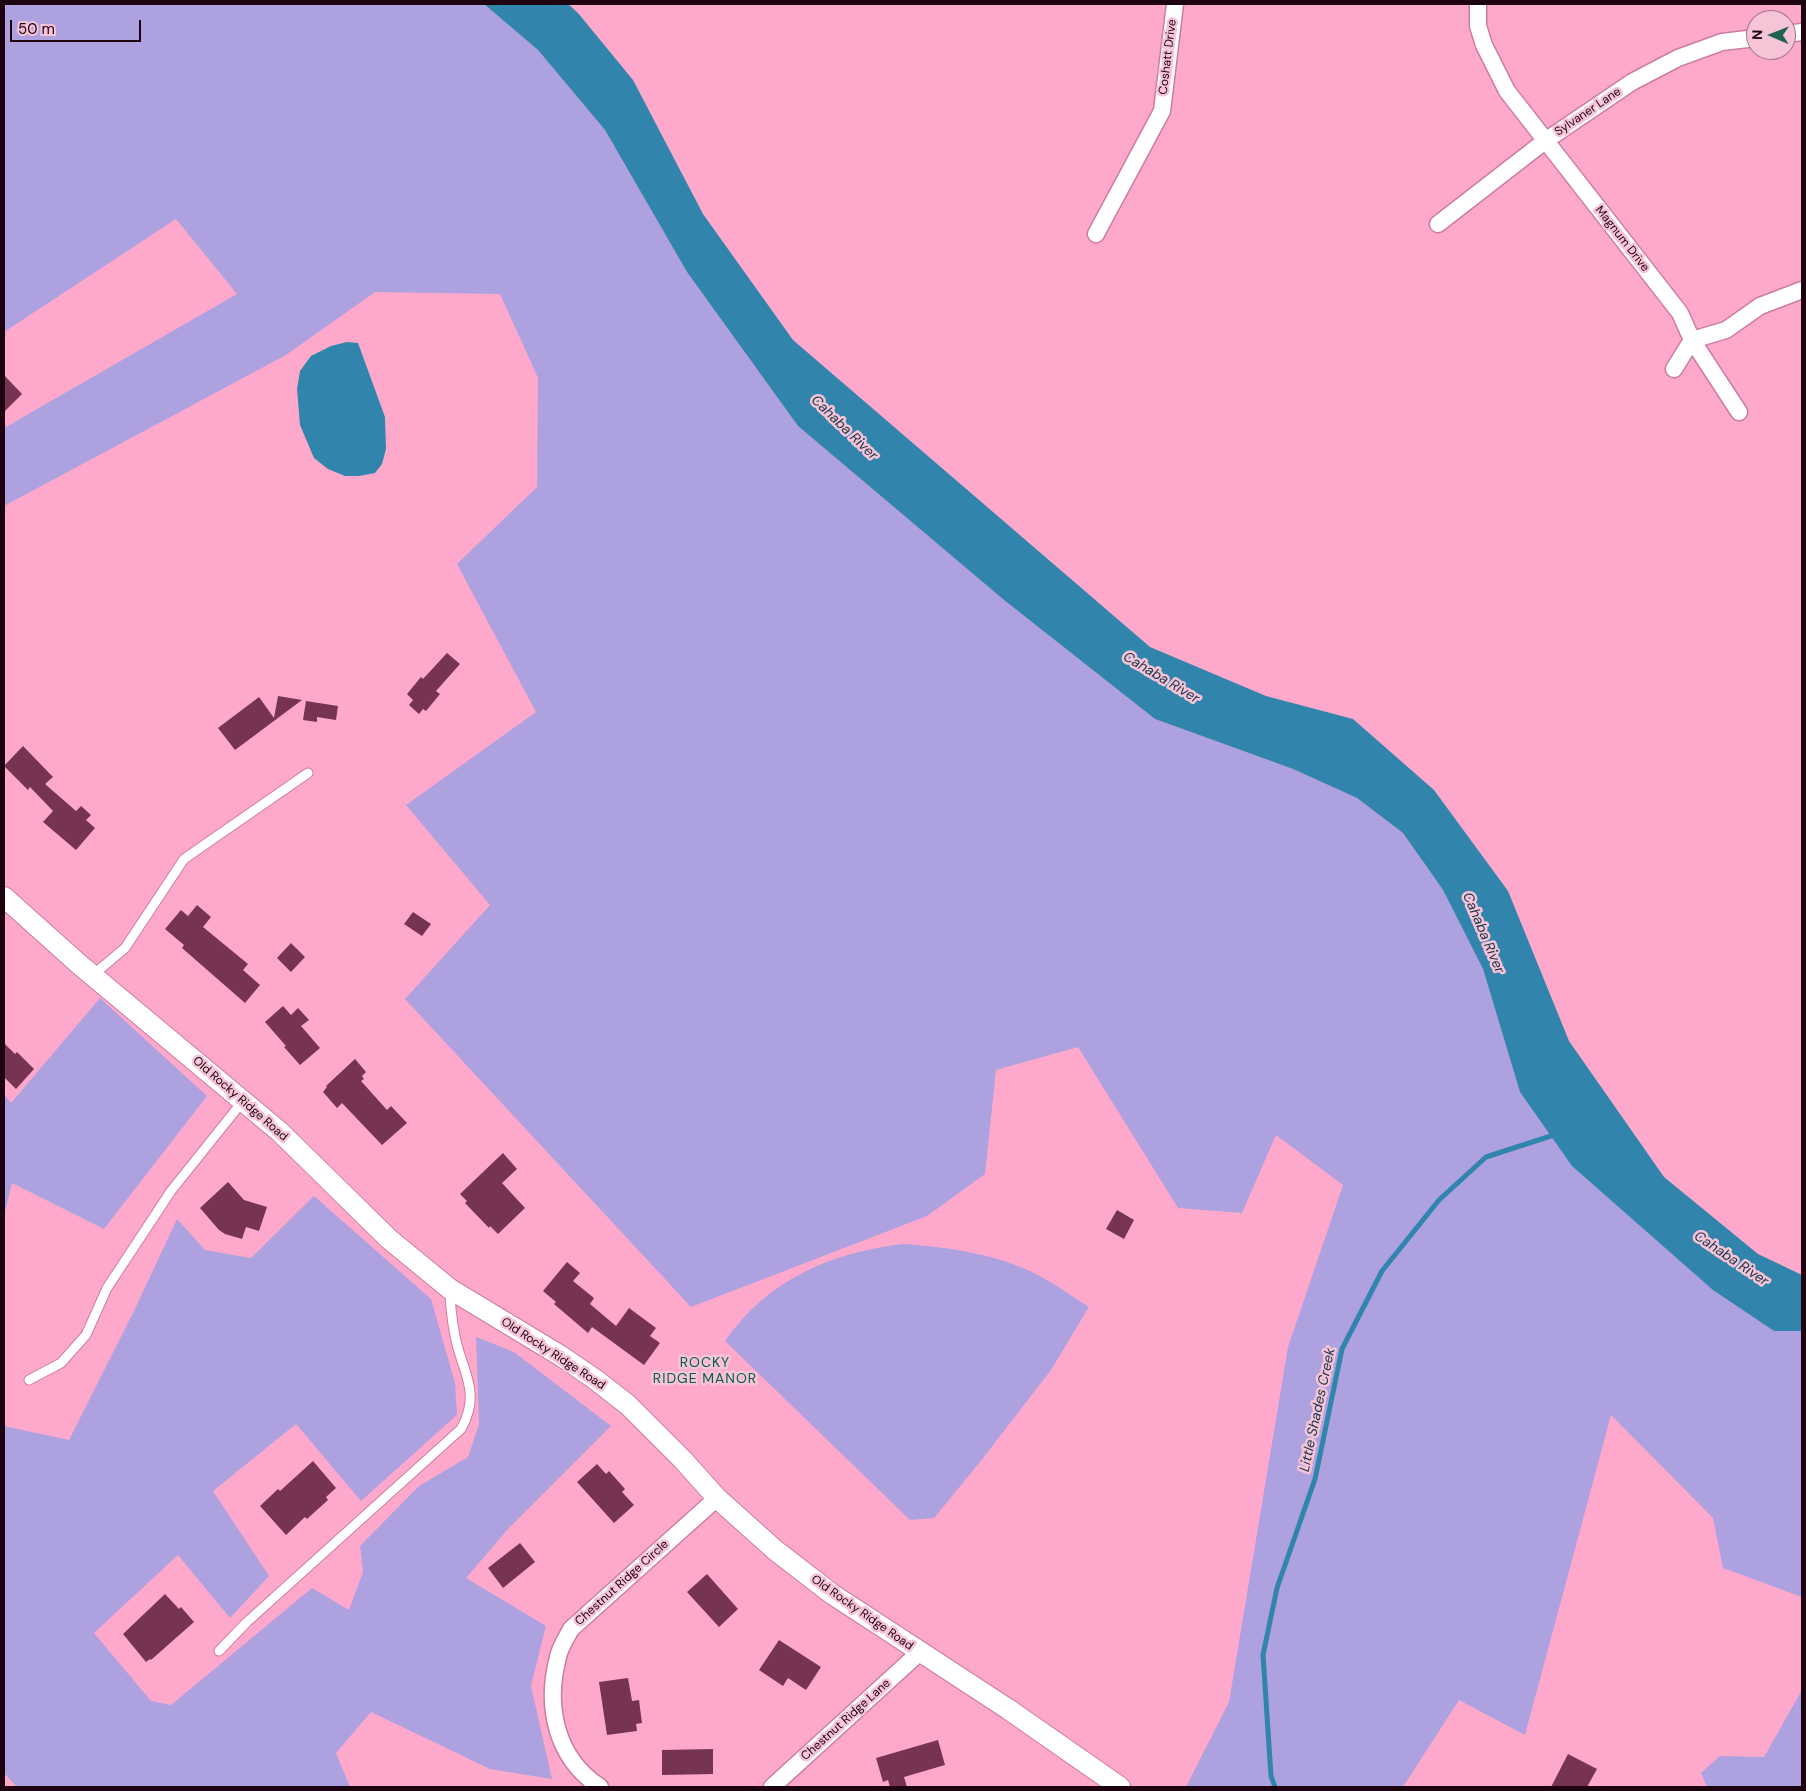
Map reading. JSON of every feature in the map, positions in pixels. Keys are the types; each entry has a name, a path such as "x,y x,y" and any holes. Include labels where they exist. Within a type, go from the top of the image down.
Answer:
{"street":[{"name":"Coshatt Drive","path":"1096,234 1162,111 1175,4"},
{"name":"Magnum Drive","path":"1478,4 1478,26 1484,46 1507,91 1680,313 1692,340 1739,412"},
{"name":"Sylvaner Lane","path":"1438,224 1545,141 1632,82 1678,58 1722,42 1746,39"},
{"path":"1674,369 1692,340 1726,330 1760,306 1802,290"},
{"name":"Old Rocky Ridge Road","path":"4,897 92,975 280,1132 389,1239 450,1288 560,1356 622,1400 669,1446 717,1498 775,1550 832,1594 1008,1709 1109,1784"},
{"name":"Chestnut Ridge Circle","path":"600,1787 585,1777 565,1750 554,1722 552,1693 558,1655 571,1628 717,1498"},
{"name":"Chestnut Ridge Lane","path":"772,1787 920,1652"}],"lane":[{"path":"92,975 125,948 184,859 308,773"},
{"path":"29,1380 61,1363 86,1335 107,1288 171,1192 243,1101"},
{"path":"219,1651 247,1622 461,1430 469,1411 470,1385 455,1337 450,1288"}],"shaded area":[{"path":"4,4 484,4 538,50 605,130 687,272 798,426 1004,600 1155,719 1293,769 1357,798 1403,833 1443,890 1483,969 1520,1092 1774,1331 1802,1331 1802,1597 1723,1568 1713,1518 1611,1415 1525,1735 1459,1700 1403,1787 1186,1787 1229,1702 1288,1347 1343,1185 1276,1135 1242,1213 1178,1208 1078,1047 996,1070 985,1174 927,1216 691,1307 405,999 490,905 406,805 536,712 457,564 537,487 538,378 500,294 375,292 286,355 4,506 4,428 237,294 176,219 4,332"},
{"path":"100,998 207,1096 104,1229 12,1183 4,1216 4,1094 11,1103"},
{"path":"314,1196 431,1299 455,1383 457,1415 361,1501 296,1424 213,1491 269,1576 230,1618 178,1555 94,1633 151,1701 171,1705 312,1588 349,1610 363,1572 360,1546 419,1486 468,1457 479,1424 476,1337 514,1352 611,1426 509,1528 466,1578 546,1626 531,1686 552,1779 490,1769 371,1712 336,1753 350,1787 17,1787 4,1773 4,1426 69,1440 134,1311 177,1219 205,1250 251,1258"},
{"path":"903,1244 984,1255 1015,1265 1045,1279 1089,1307 1051,1370 934,1518 910,1520 725,1341 761,1301 803,1273 851,1254"},
{"path":"1802,1690 1802,1787 1707,1787 1701,1773 1720,1756 1764,1757"}],"water":[{"name":"Cahaba River","path":"484,4 568,4 578,13 633,80 703,214 793,340 1150,647 1266,696 1353,719 1434,790 1508,891 1569,1041 1664,1177 1758,1254 1802,1275 1802,1331 1774,1331 1713,1290 1572,1166 1520,1092 1483,969 1443,890 1403,833 1357,798 1293,769 1155,719 1004,600 798,426 687,272 605,130 538,50"},
{"path":"347,342 358,343 385,417 386,449 382,464 375,473 359,476 345,476 328,469 314,458 300,425 297,389 300,371 311,356 331,346"}],"building":[{"path":"4,375 22,394 4,412"},
{"path":"447,653 460,664 436,691 440,694 426,711 423,709 419,714 409,705 413,700 407,694 421,677 423,679"},
{"path":"278,696 302,700 235,750 218,728 259,697 274,718"},
{"path":"306,701 338,706 336,720 317,717 317,722 303,720"},
{"path":"23,746 53,777 45,784 76,811 81,806 91,815 86,820 95,828 76,850 43,822 53,811 30,787 28,790 4,766"},
{"path":"197,905 211,917 203,927 248,964 243,970 260,985 245,1003 182,948 184,945 165,929 181,910 188,916"},
{"path":"413,912 431,924 422,936 404,924"},
{"path":"291,943 305,957 291,972 277,958"},
{"path":"283,1006 291,1015 298,1008 309,1020 301,1026 320,1048 300,1065 265,1022"},
{"path":"4,1043 15,1054 17,1052 34,1069 16,1089 4,1077"},
{"path":"355,1059 366,1072 362,1076 364,1079 361,1081 387,1110 391,1106 407,1123 382,1145 342,1103 337,1108 323,1092 326,1086"},
{"path":"503,1153 517,1169 502,1183 525,1208 498,1234 490,1226 489,1228 465,1203 467,1201 460,1194"},
{"path":"228,1182 244,1200 267,1207 259,1231 246,1227 242,1239 225,1234 219,1230 200,1208"},
{"path":"1117,1210 1134,1220 1124,1239 1106,1229"},
{"path":"567,1262 580,1273 573,1281 594,1298 590,1304 616,1326 629,1308 656,1328 650,1336 660,1343 644,1365 592,1327 588,1333 554,1304 556,1302 543,1291"},
{"path":"313,1461 336,1488 326,1497 328,1500 307,1519 305,1517 286,1535 260,1506 278,1489 280,1491"},
{"path":"597,1464 606,1474 609,1471 625,1489 622,1492 634,1505 614,1523 577,1482"},
{"path":"520,1543 535,1562 503,1588 488,1568"},
{"path":"707,1574 738,1609 719,1627 687,1592"},
{"path":"165,1594 179,1609 181,1607 194,1622 151,1660 146,1662 123,1634"},
{"path":"779,1640 821,1667 806,1690 788,1678 783,1686 759,1670"},
{"path":"628,1678 632,1701 639,1700 642,1723 636,1724 637,1731 607,1735 599,1682"},
{"path":"938,1740 945,1765 904,1777 907,1787 890,1787 888,1780 883,1782 876,1758"},
{"path":"713,1749 713,1774 662,1775 662,1750"},
{"path":"1568,1754 1597,1769 1587,1787 1551,1787"}],"waterway":[{"name":"Little Shades Creek","path":"1275,1787 1271,1776 1263,1655 1277,1588 1315,1479 1342,1349 1382,1271 1439,1200 1486,1157 1557,1134"}],"district":[{"name":"ROCKY RIDGE MANOR","path":"705,1372"}]}
